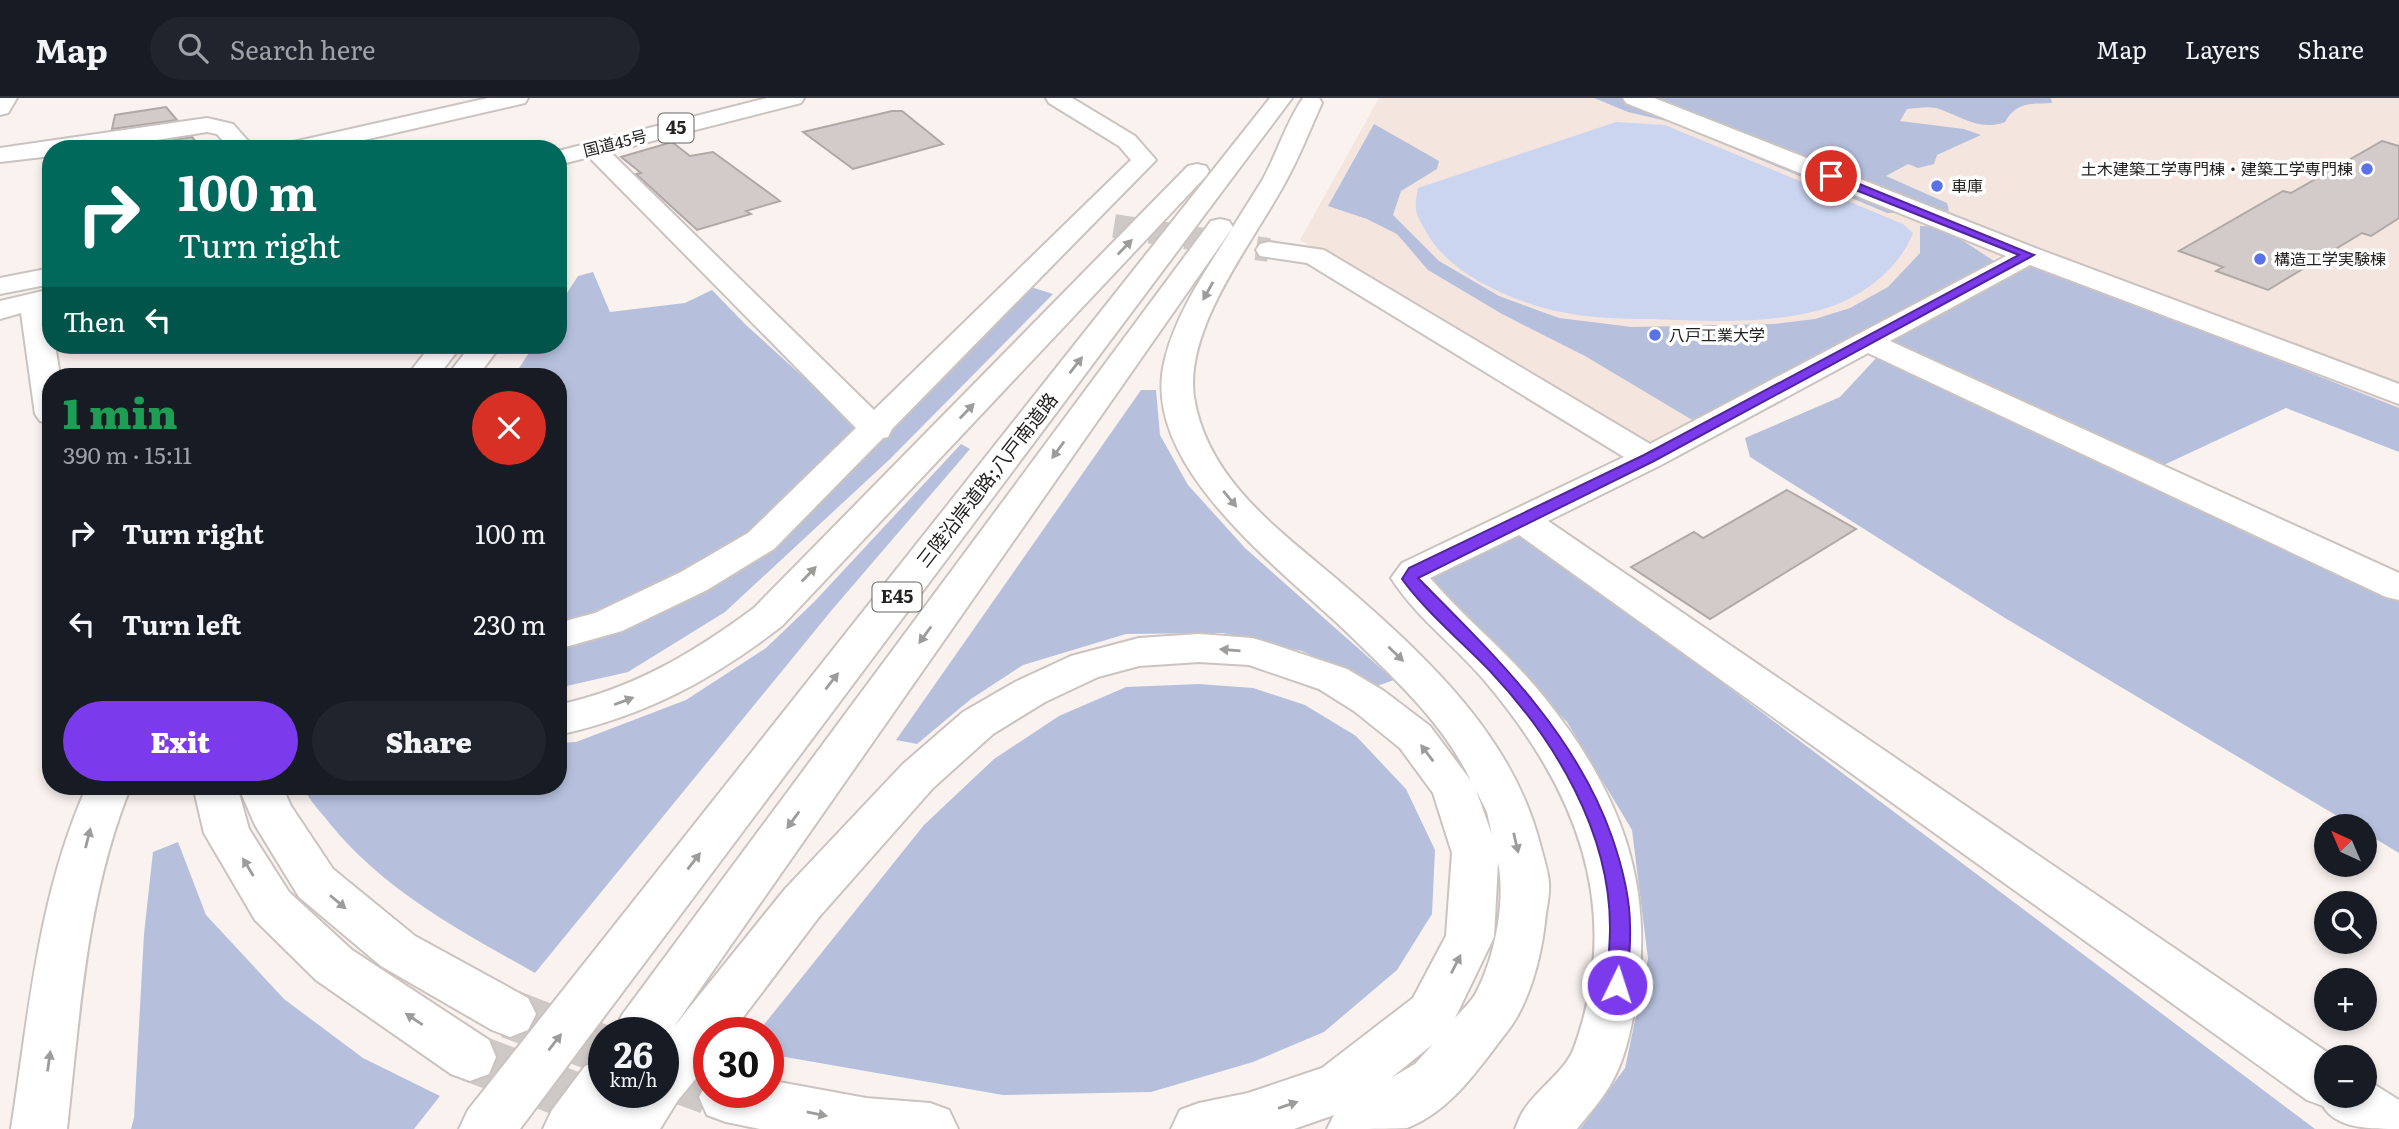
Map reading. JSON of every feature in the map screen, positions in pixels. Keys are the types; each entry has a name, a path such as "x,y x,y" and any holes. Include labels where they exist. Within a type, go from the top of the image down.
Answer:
{"main road":[{"path":"0,108 6,98"},
{"path":"333,140 517,98"},
{"name":"国道45号","path":"567,147 736,98"},
{"name":"国道45号","path":"567,151 594,149 793,98"},
{"path":"567,633 608,622 694,581 761,541 876,430 1144,160 1127,141 1057,98"},
{"path":"567,718 591,714 668,685 714,658 768,617 1266,98"},
{"path":"1634,98 2028,255 2399,395"},
{"path":"1302,100 1275,178 1195,315 1179,362 1178,394 1186,430 1203,465 1259,531 1340,602 1442,701 1483,761 1509,812 1525,883 1516,959 1493,1011 1433,1082 1355,1129"},
{"name":"三陸沿岸道路;八戸南道路","path":"651,1017 1073,429 1302,100"},
{"name":"三陸沿岸道路;八戸南道路","path":"500,1112 1302,100"},
{"path":"110,140 207,125 225,129 235,140"},
{"path":"594,149 876,430"},
{"path":"0,155 42,150"},
{"path":"1082,222 1114,226"},
{"path":"1269,250 1314,256 1649,458"},
{"path":"1543,1129 1595,1062 1617,985 1620,925 1613,869 1590,802 1555,739 1499,670 1410,579 1415,571 1649,458 2028,255"},
{"path":"0,269 42,261"},
{"path":"0,286 42,278"},
{"path":"0,310 42,299"},
{"path":"1867,341 2399,588"},
{"path":"428,368 440,354"},
{"path":"468,368 479,354"},
{"path":"1521,519 2314,1074"},
{"path":"679,1061 802,903 918,776 978,723 1030,692 1085,666 1139,652 1212,649 1252,652 1333,680 1369,701 1415,737 1453,788 1475,853 1470,937 1431,1014 1339,1088 1248,1119 1199,1129"},
{"path":"39,1129 67,920 92,820 104,795"},
{"path":"217,795 227,833 272,906 334,965 470,1057"},
{"path":"264,795 271,813 316,883 398,951 510,1014"},
{"path":"595,1115 613,1108"},
{"path":"783,1108 866,1124 930,1129"},
{"path":"2364,1108 2395,1129"}],"shaded area":[{"name":"八戸工業大学","path":"1379,98 2399,98 2399,415 1999,256 1644,447 1300,240"},
{"path":"1594,98 2051,98 2052,103 2019,107 2005,122 1996,125 1978,124 1936,108 1907,109 1900,121 1964,129 1981,135 1937,155 1934,164 1918,168 1908,164 1886,176 1947,203 1949,211 1887,213 1671,122 1628,112"},
{"path":"1616,122 1665,125 1903,224 1913,233 1899,258 1878,280 1853,297 1827,308 1762,319 1628,319 1556,311 1499,292 1463,271 1447,258 1434,244 1419,218 1416,211 1418,188"},
{"path":"1374,124 1439,161 1437,169 1401,191 1393,215 1439,261 1499,296 1559,318 1632,327 1774,324 1815,319 1850,308 1888,287 1920,253 1920,226 1942,227 1997,263 1699,424 1585,356 1502,314 1428,270 1397,234 1367,219 1328,206"},
{"path":"2032,263 2399,408 2399,452 2286,408 2138,477 2399,598 2399,853 2377,840 2377,814 2334,814 2005,618 1750,457 1745,438 1840,397 1891,342"},
{"path":"593,272 610,312 685,303 712,290 746,325 877,444 1031,287 1053,294 890,459 725,612 628,672 567,686 567,368 519,368 528,354 567,354 567,293 578,276"},
{"path":"1141,390 1156,390 1160,435 1188,485 1245,548 1394,680 1377,686 1302,651 1223,633 1126,634 1023,665 971,699 917,744 896,740"},
{"path":"961,444 970,449 831,611 535,973 452,925 400,890 353,849 309,795 567,795 567,742 576,742 686,700 766,648 815,601"},
{"path":"1521,531 2315,1129 1580,1129 1625,1068 1648,959 1632,830 1567,722 1428,580"},
{"path":"1199,684 1253,688 1305,705 1356,736 1406,789 1435,850 1432,914 1397,970 1324,1032 1253,1062 1151,1092 1003,1095 784,1057 784,1017 770,1017 924,825 994,759 1059,716 1126,687"},
{"path":"178,842 206,915 284,999 363,1058 440,1096 414,1129 131,1129 134,1118 144,934 153,852"}],"building":[{"path":"166,107 177,120 112,129 115,115"},
{"path":"902,111 943,144 853,169 803,132"},
{"path":"192,137 194,140 174,140"},
{"path":"2382,141 2399,146 2399,218 2371,236 2362,233 2268,290 2216,271 2223,267 2179,251 2283,191 2291,193"},
{"path":"672,142 690,156 713,152 780,201 746,211 751,214 697,230 636,174 641,173 621,157"},
{"path":"1787,490 1856,529 1710,619 1631,567 1694,532 1703,538"}],"tunnel":[{"path":"1114,226 1269,250"},
{"path":"510,1014 588,1044"},
{"path":"470,1057 660,1129"},
{"path":"679,1079 693,1084"}],"place":[{"name":"土木建築工学専門棟・建築工学専門棟","path":"2367,169"},
{"name":"車庫","path":"1937,186"},
{"name":"構造工学実験棟","path":"2260,259"},
{"name":"八戸工業大学","path":"1655,335"}],"route":[{"path":"1617,985 1620,925 1613,869 1590,802 1555,739 1499,670 1410,579 1415,571 1649,458 2028,255 1831,176"}]}
